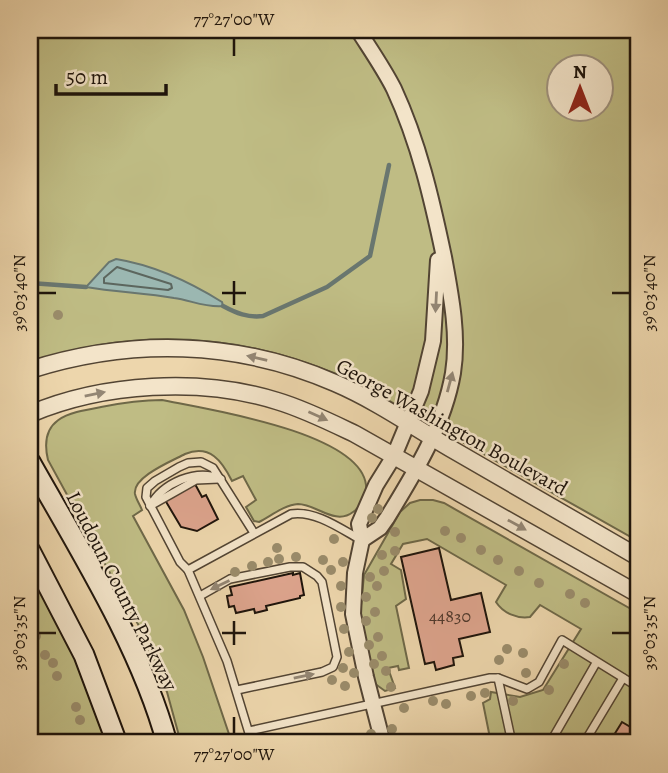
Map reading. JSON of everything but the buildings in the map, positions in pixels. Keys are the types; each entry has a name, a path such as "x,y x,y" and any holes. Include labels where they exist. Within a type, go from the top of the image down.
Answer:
{"main road":[{"name":"Loudoun County Parkway","path":"30,462 122,632 152,699 167,743"},
{"path":"30,551 84,655 117,743"}],"street":[{"path":"358,30 394,89 431,192 449,284 455,348 453,375 432,438 387,518 380,528 362,540"},
{"path":"383,743 353,614 355,573 362,540 359,524 376,485 394,456 421,391 433,341 439,234"},
{"name":"George Washington Boulevard","path":"30,370 81,356 125,348 175,347 228,351 275,362 335,383 638,557"},
{"path":"30,414 53,404 136,387 184,387 275,400 316,415 417,468 638,594"}],"lane":[{"path":"252,743 237,690 200,596 188,570 180,562 149,506 147,488 188,463 201,462 213,468 222,479 254,533"},
{"path":"149,506 155,496 197,474 209,474 222,479"},
{"path":"188,570 286,516 298,513 336,526 362,540"},
{"path":"200,596 230,579 297,566 313,572 322,582 337,657 333,667 322,672 237,690"},
{"path":"249,731 498,678 522,688 534,686 539,682 562,640 638,687"},
{"path":"550,743 596,663"},
{"path":"498,678 512,743"},
{"path":"584,743 622,678"},
{"path":"333,743 356,743"}],"shaded area":[{"path":"30,30 638,30 638,541 361,385 320,368 239,345 197,340 156,339 72,351 30,363"},
{"path":"162,400 244,417 310,437 338,451 357,467 366,485 361,504 346,516 332,516 298,504 259,522 254,521 246,507 256,500 243,476 232,481 214,456 194,451 154,470 136,488 135,494 142,510 133,516 184,610 232,743 181,743 167,692 139,626 48,460 47,435 58,420 67,415 116,404"},
{"path":"420,500 444,503 638,613 638,743 491,743 483,703 490,699 491,692 520,697 543,690 581,629 540,605 530,617 506,612 496,602 506,585 427,539 403,544 391,564 401,570 406,599 396,606 409,668 388,668 395,688 385,691 374,683 360,616 364,575 400,512 410,503"},
{"path":"30,568 79,665 109,743 30,743"}],"water":[{"path":"116,259 171,275 222,302 223,306 86,287 109,262"}],"waterway":[{"path":"223,306 242,314 263,316 327,287 370,256 389,165"},
{"path":"30,283 86,287"}]}
